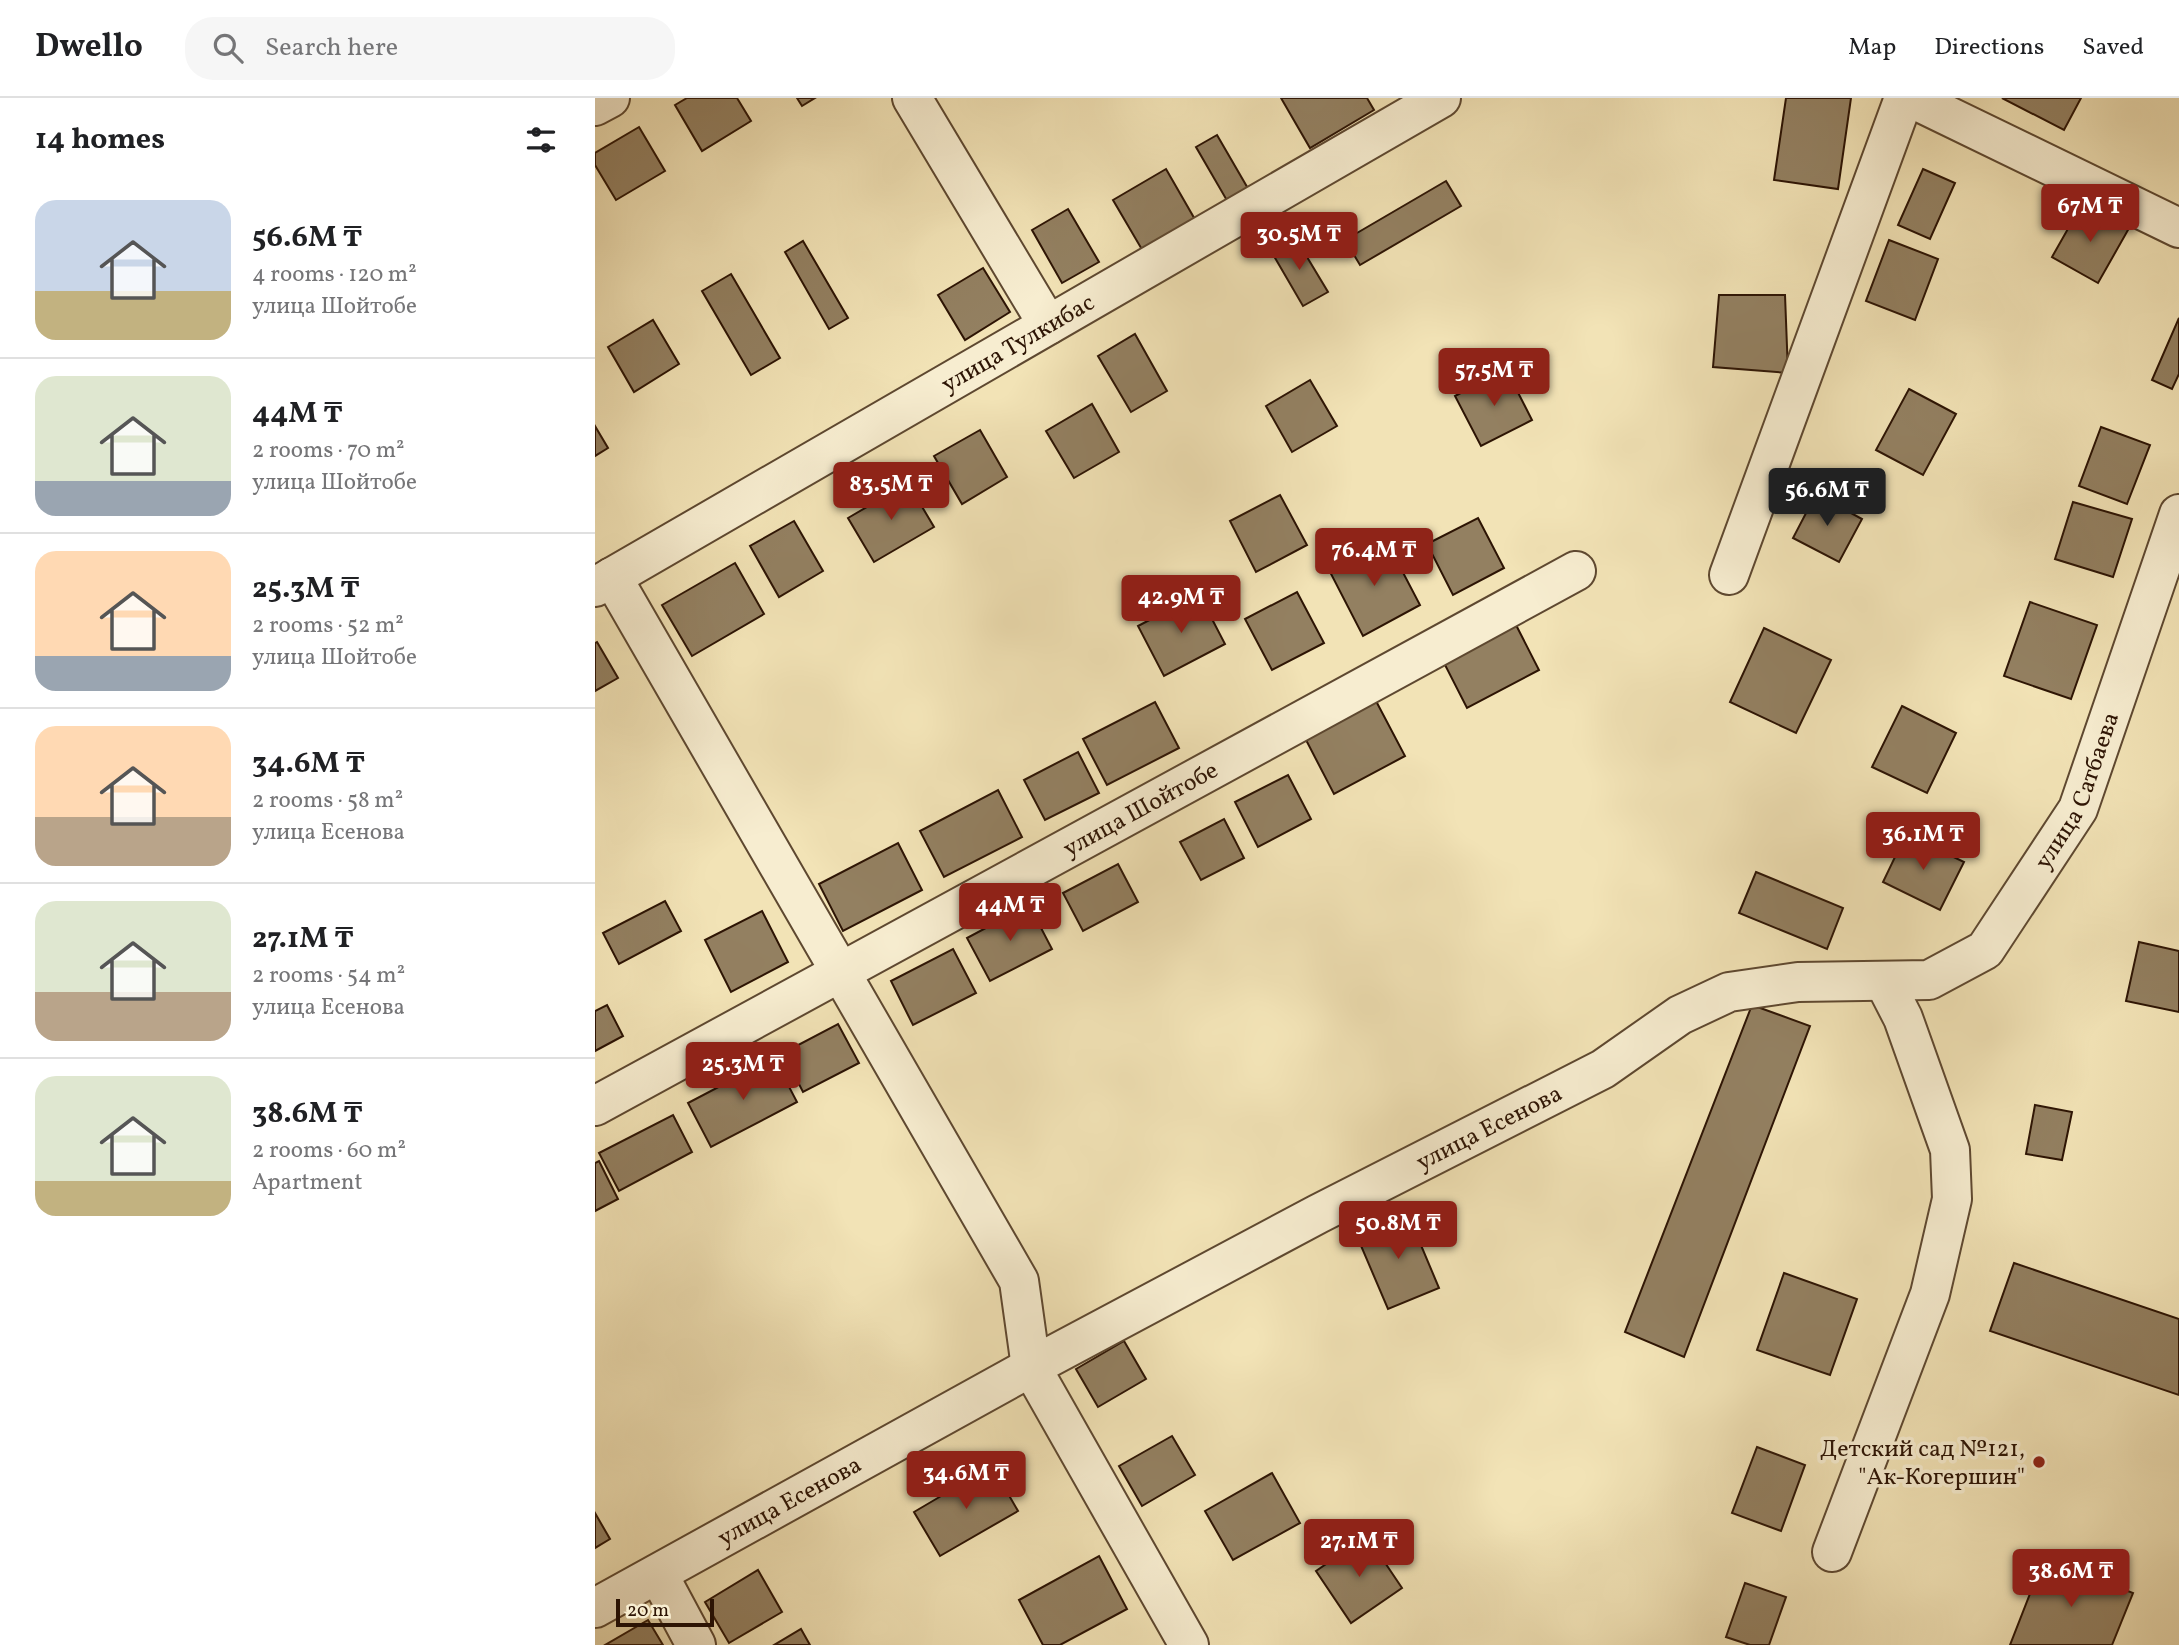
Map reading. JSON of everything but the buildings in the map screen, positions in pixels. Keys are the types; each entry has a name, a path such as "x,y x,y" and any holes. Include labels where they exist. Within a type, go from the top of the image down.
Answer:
{"street":[{"path":"595,106 610,98"},
{"path":"912,98 1048,325"},
{"name":"улица Тулкибас","path":"604,582 1441,98"},
{"path":"1729,575 1904,98"},
{"path":"1911,98 2179,228"},
{"name":"улица Сатбаева","path":"1884,981 1929,980 1985,950 2078,809 2179,513"},
{"name":"улица Шойтобе","path":"595,1106 1576,571"},
{"path":"604,582 841,972 1020,1281 1031,1367 1189,1645"},
{"path":"1832,1552 1930,1294 1952,1199 1950,1150 1903,1018 1884,981"},
{"name":"улица Есенова","path":"595,1608 1031,1367 1318,1214 1603,1069 1692,1009 1729,992 1798,982 1884,981"},
{"path":"658,1574 696,1645"}],"place":[{"name":"Детский сад №121, \"Ак-Когершин\"","path":"2039,1462"}]}
